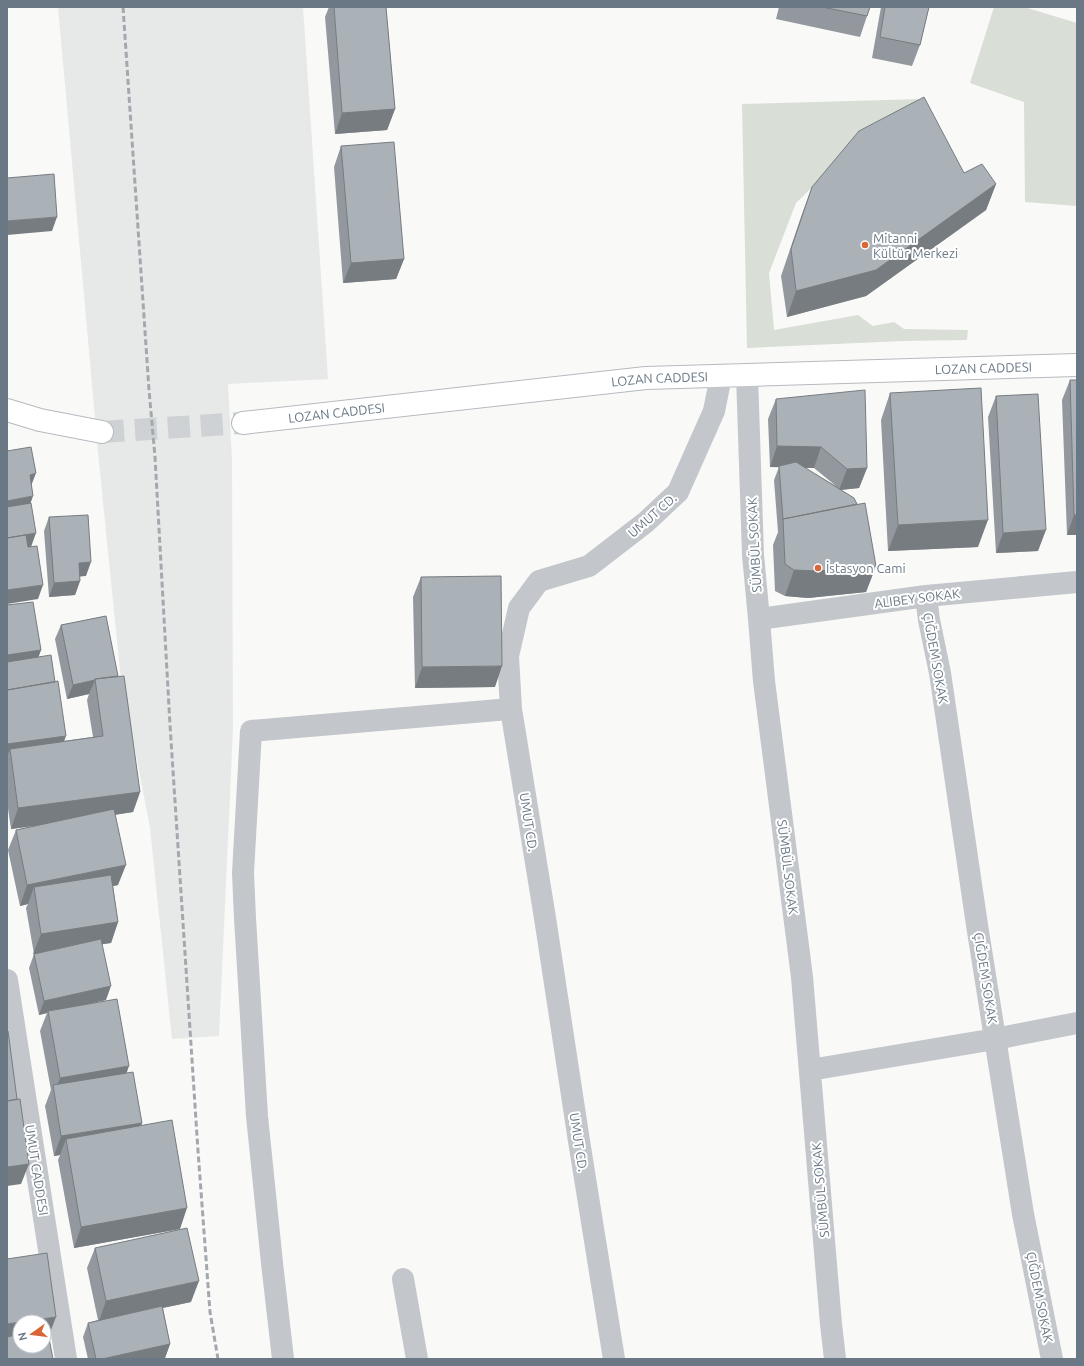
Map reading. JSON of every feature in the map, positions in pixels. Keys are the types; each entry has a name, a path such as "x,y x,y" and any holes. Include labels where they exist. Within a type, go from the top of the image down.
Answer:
{"main road":[{"name":"LOZAN CADDESI","path":"243,423 646,378 1077,366"},
{"path":"7,410 40,420 102,432"}],"street":[{"name":"SÜMBÜL SOKAK","path":"747,375 753,555 758,619 764,681 802,977 835,1359"},
{"name":"UMUT CD.","path":"614,1359 511,708 508,656 519,608 539,581 589,566 646,522 678,492 714,411 721,376"},
{"name":"ALIBEY SOKAK","path":"758,619 926,596 1077,582"},
{"name":"ÇIĞDEM SOKAK","path":"926,596 929,620 940,673 976,917 1023,1214 1052,1359"},
{"path":"283,1359 257,1116 245,918 243,873 251,730 511,708"},
{"name":"UMUT CADDESI","path":"7,980 11,1029 66,1359"},
{"path":"810,1070 995,1039 1077,1023"},
{"path":"29,1260 50,1257"},
{"path":"402,1279 417,1359"}],"shaded area":[{"path":"58,7 303,7 328,379 228,384 232,459 233,729 219,1036 172,1039 150,828 120,671 99,462"},
{"path":"994,7 1024,7 1077,23 1077,206 1025,202 1024,102 970,83"},
{"path":"922,99 844,156 796,203 769,273 774,330 858,315 873,326 894,322 904,329 968,330 967,340 902,341 747,348 742,104"}],"building":[{"path":"334,7 386,7 395,109 342,113"},
{"path":"822,7 870,7 867,16"},
{"path":"885,7 929,7 920,45 880,37"},
{"name":"Mitanni Kültür Merkezi","path":"924,97 964,173 982,164 996,184 876,270 796,291 791,249 812,187 859,131"},
{"path":"394,142 404,259 351,263 341,146"},
{"path":"54,174 57,217 7,221 7,178"},
{"path":"1070,380 1077,380 1077,515 1074,515"},
{"path":"981,388 988,520 898,525 890,393"},
{"path":"865,390 867,468 847,469 821,447 777,446 776,399"},
{"path":"1038,394 1046,530 1003,533 996,396"},
{"path":"31,447 36,473 30,475 33,496 7,501 7,451"},
{"path":"796,462 854,498 857,504 783,519 779,466"},
{"path":"31,503 36,533 7,538 7,507"},
{"path":"865,503 876,566 818,571 794,570 785,564 783,519"},
{"path":"88,515 91,562 79,563 80,581 54,583 49,517"},
{"path":"26,535 28,547 37,546 43,585 7,590 7,538"},
{"path":"501,576 502,666 422,667 421,577"},
{"path":"33,602 41,650 7,655 7,605"},
{"path":"106,616 118,676 95,679 73,685 61,625"},
{"path":"51,655 55,682 7,690 7,662"},
{"path":"124,676 140,792 18,808 10,749 103,736 95,679"},
{"path":"58,681 66,736 7,744 7,690"},
{"path":"114,809 126,865 27,885 16,830"},
{"path":"111,875 118,922 41,934 34,887"},
{"path":"101,939 111,986 44,1001 34,954"},
{"path":"117,999 129,1066 60,1078 48,1011"},
{"path":"8,1031 17,1099 7,1101 7,1032"},
{"path":"133,1072 142,1123 61,1136 53,1085"},
{"path":"20,1099 29,1164 7,1167 7,1101"},
{"path":"172,1120 187,1208 81,1227 66,1139"},
{"path":"187,1228 199,1281 106,1301 95,1248"},
{"path":"47,1253 56,1317 52,1318 52,1314 12,1314 12,1323 7,1324 7,1259"},
{"path":"162,1306 170,1344 96,1359 88,1323"},
{"path":"12,1336 12,1354 52,1354 53,1359 7,1359 7,1337"}],"tunnel":[{"path":"102,432 243,423"}],"railway":[{"path":"123,7 149,390 155,457 170,725 198,1151 210,1312 218,1359"}],"place":[{"name":"Mitanni Kültür Merkezi","path":"865,245"},
{"name":"İstasyon Cami","path":"818,568"}]}
